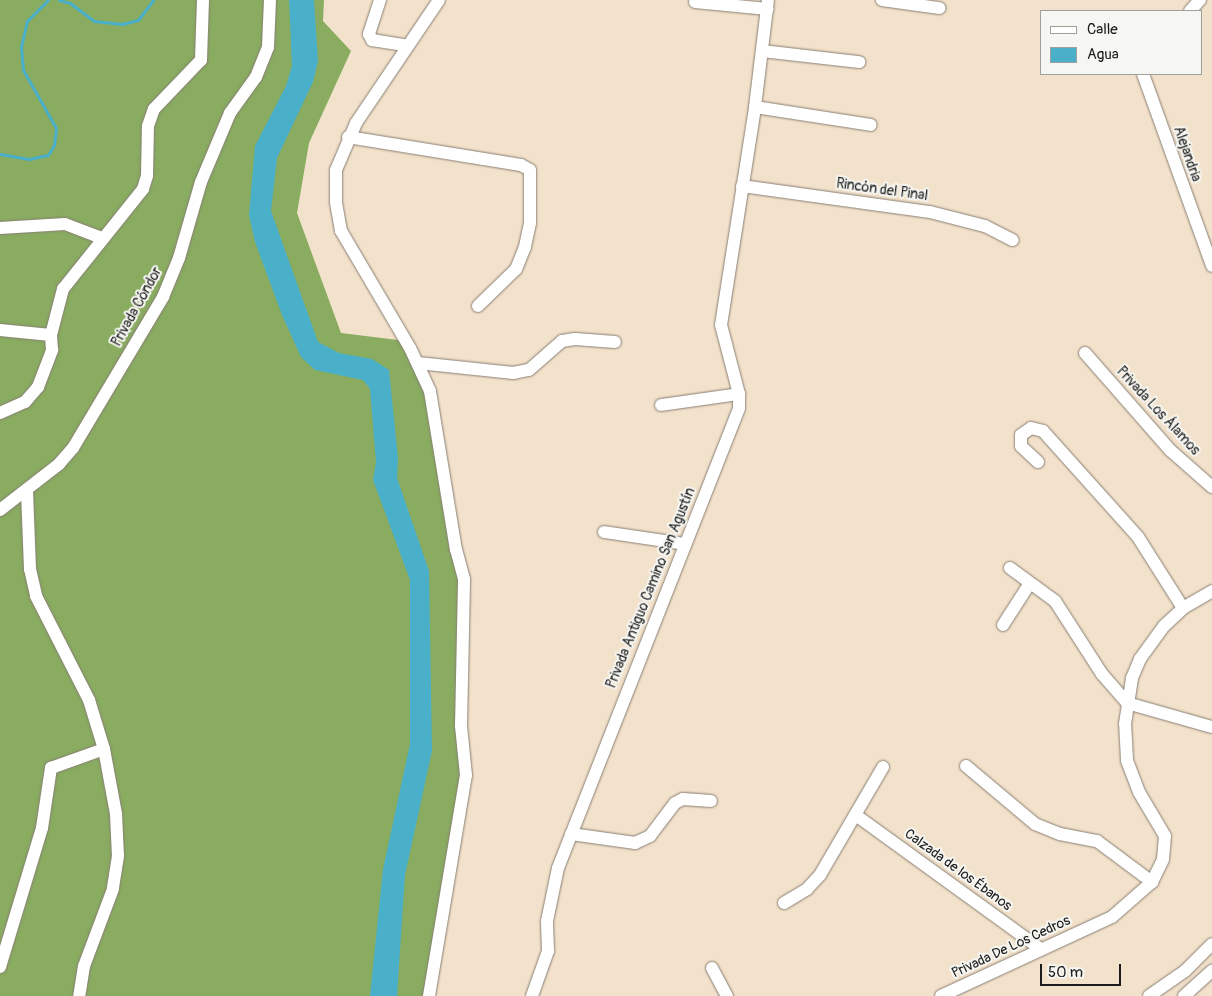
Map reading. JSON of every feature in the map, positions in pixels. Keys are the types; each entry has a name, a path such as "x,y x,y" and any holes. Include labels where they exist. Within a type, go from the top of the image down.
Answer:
{"street":[{"path":"0,413 25,402 38,387 52,350 51,335 62,290 143,189 147,176 148,126 154,109 201,60 203,0"},
{"name":"Privada Cóndor","path":"0,510 60,464 72,448 163,297 180,258 201,182 230,113 256,76 268,47 270,0"},
{"path":"380,0 369,34 372,40 408,46"},
{"path":"429,996 466,775 461,726 464,579 456,550 430,391 418,363 341,231 336,202 336,170 348,137 440,0"},
{"path":"882,0 939,8"},
{"path":"1191,10 1200,0"},
{"path":"695,2 768,5"},
{"name":"Privada Antiguo Camino San Agustín","path":"532,996 548,951 550,901 571,834 720,460 738,408 739,394 721,325 755,107 768,5"},
{"path":"762,51 859,62"},
{"name":"Alejandria","path":"1143,75 1202,244 1212,266"},
{"path":"755,107 871,125"},
{"path":"348,137 521,165 530,170 530,224 525,248 516,269 478,306"},
{"name":"Rincón del Pinal","path":"742,186 930,212 985,226 1013,240"},
{"path":"0,228 65,224 102,238"},
{"path":"0,330 51,335"},
{"path":"418,363 513,373 529,370 562,341 575,338 615,342"},
{"name":"Privada Los Álamos","path":"1085,353 1170,450 1212,487"},
{"path":"661,405 739,394"},
{"path":"1038,462 1027,455 1021,446 1021,435 1031,428 1044,431 1138,537 1164,574 1183,608"},
{"path":"27,491 30,569 36,596 89,700 104,749 116,814 118,856 113,889 84,966 79,996"},
{"path":"604,532 685,544"},
{"path":"1010,568 1055,601 1102,674 1127,703 1212,727"},
{"path":"1003,624 1030,583"},
{"path":"966,766 1040,827 1097,842 1152,882 1163,859 1165,836 1131,776 1124,741 1127,703 1140,659 1164,626 1183,608 1212,591"},
{"path":"0,967 42,828 51,768 104,749"},
{"path":"784,903 807,889 820,875 857,816 883,767"},
{"path":"571,834 635,844 650,836 676,803 683,800 711,801"},
{"name":"Calzada de los Ébanos","path":"857,816 1040,949"},
{"name":"Privada De Los Cedros","path":"941,996 1093,926 1124,909 1152,882"},
{"path":"1150,996 1185,971 1212,944"},
{"path":"712,968 728,996"},
{"path":"1184,996 1212,971"}],"green space":[{"path":"0,0 324,0 323,21 351,51 309,143 297,213 341,333 406,341 418,363 464,579 466,775 429,996 0,996"}],"water":[{"path":"289,0 314,0 318,61 313,82 277,158 271,211 318,342 339,353 372,359 389,370 398,458 397,478 429,571 432,751 405,875 397,996 370,996 383,869 410,744 410,580 373,480 376,462 370,389 363,380 315,370 301,357 282,315 255,242 249,215 255,146 286,86 292,66"}],"waterway":[{"path":"0,154 29,159 48,155 54,145 56,128 23,70 21,47 27,21 48,0"},
{"path":"59,0 70,3 94,21 122,24 138,20 153,0"}]}
